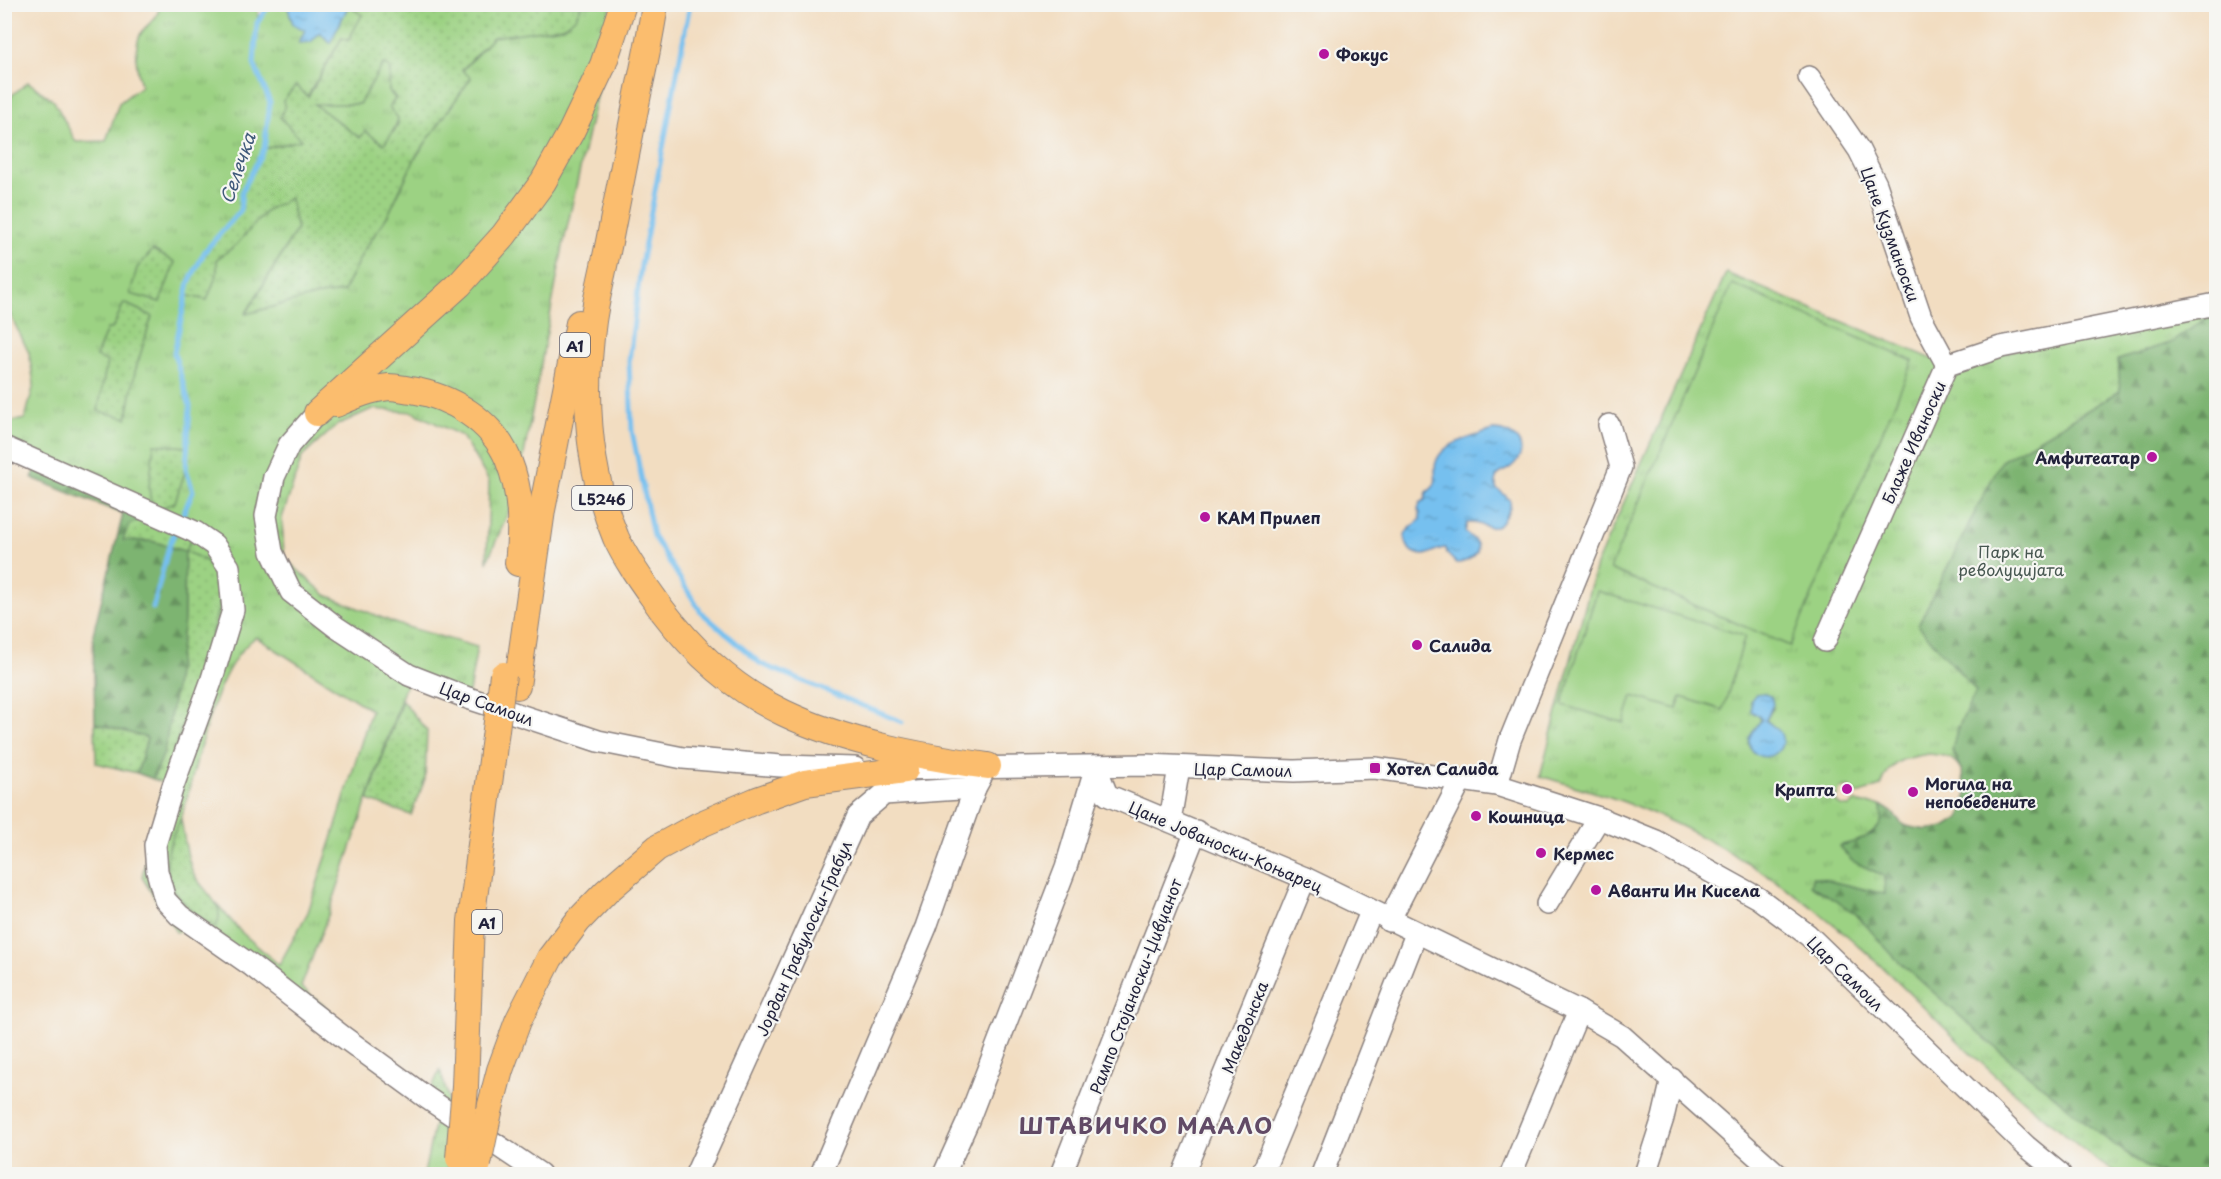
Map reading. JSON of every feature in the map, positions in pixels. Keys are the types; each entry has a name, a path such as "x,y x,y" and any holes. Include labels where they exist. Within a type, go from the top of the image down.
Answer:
{"main road":[{"name":"L5246","path":"317,413 460,284 504,235 543,182 571,132 603,65 623,4"},
{"name":"A1","path":"468,1168 465,1088 471,921 501,755 510,681 642,4"},
{"name":"L5246","path":"655,4 593,321 588,387 589,434 593,462 603,502 617,540 634,570 679,631 710,663 746,692 783,713 837,734 933,758 988,766"},
{"name":"L5246","path":"317,413 366,391 391,387 432,393 462,407 492,433 507,458 517,492 522,530 510,681"},
{"name":"L5246","path":"468,1168 488,1116 500,1070 518,1021 550,958 578,921 607,891 657,848 718,817 805,783 905,770"}],"street":[{"name":"Цане Кузманоски","path":"1809,77 1859,150 1876,184 1921,317 1947,365"},
{"name":"Блаже Иваноски","path":"1825,640 1947,365 2001,347 2217,304"},
{"name":"Цар Самоил","path":"317,413 288,445 274,477 266,516 272,552 291,592 336,627 409,675 468,698 598,741 683,758 781,766 905,770"},
{"path":"1497,785 1518,719 1621,467 1609,425"},
{"path":"4,447 195,532 214,545 229,567 233,610 211,682 172,786 155,845 157,871 165,900 179,915 252,966 342,1036 499,1148 540,1174"},
{"name":"Цар Самоил","path":"988,766 1146,765 1294,771 1375,768 1497,785 1599,818 1656,841 1758,898 1809,935 2026,1146 2060,1174"},
{"name":"L5246","path":"905,770 988,766"},
{"path":"821,1174 926,927 975,788 988,766"},
{"path":"944,1174 968,1121 1066,867 1096,767"},
{"name":"Цане Јованоски-Коњарец","path":"1096,767 1107,795 1305,879 1580,1011 1622,1036 1777,1174"},
{"path":"1170,821 1179,767"},
{"path":"1262,1174 1380,916 1461,780"},
{"name":"Јордан Грабулоски-Грабул","path":"696,1174 858,816 884,794 975,788"},
{"path":"1546,904 1599,818"},
{"name":"Рампо Стојаноски-Џивџанот","path":"1061,1174 1196,831"},
{"name":"Македонска","path":"1184,1174 1305,879"},
{"path":"1322,1174 1416,934"},
{"path":"1511,1174 1580,1011"},
{"path":"1645,1174 1663,1118 1672,1079"}],"green space":[{"path":"160,5 258,5 258,22 270,5 287,5 293,23 306,30 299,42 320,32 329,42 347,9 345,5 355,5 353,9 363,15 348,41 342,38 307,97 285,108 280,117 302,140 242,191 240,211 205,251 217,274 216,259 236,245 267,210 290,198 297,229 246,313 318,295 343,292 364,250 388,215 415,158 470,78 462,71 493,37 536,29 576,17 581,5 611,5 603,65 563,246 517,492 487,562 489,481 462,436 413,412 372,409 337,425 302,457 282,518 284,558 326,595 397,624 477,647 468,698 409,675 329,913 301,987 334,1014 327,1025 199,928 176,932 142,877 163,783 206,654 221,598 215,572 206,561 185,551 195,533 5,447 5,420 9,422 25,419 34,384 29,353 5,304 4,130 9,124 5,101 28,82 54,101 76,142 106,141 119,103 141,86 136,61 138,41 142,31","holes":["256,637 371,710 308,912 279,965 240,931 217,904 218,922 174,893 171,882 169,848 181,818 217,695 241,652"]},
{"path":"355,5 581,5 576,17 563,27 493,37 462,70 471,78 415,158 388,215 364,250 343,292 318,295 246,314 297,229 290,198 267,210 236,245 217,259 217,274 207,300 185,295 205,251 240,211 242,191 264,149 301,140 280,117 285,108 283,101 296,85 308,97 342,38 348,41 362,15 353,9","holes":["383,64 390,68 389,91 396,98 389,107 398,118 397,127 384,144 365,131 360,138 314,104 359,104"]},
{"path":"383,64 390,68 389,91 398,105 399,112 393,132 384,145 365,132 360,138 313,103 359,104"},
{"path":"153,250 175,262 160,302 130,294 137,268"},
{"name":"Парк на револуцијата","path":"1726,273 1947,365 2216,304 2216,1174 2119,1174 2097,1161 2018,1096 1853,940 1774,880 1718,846 1661,817 1616,799 1540,776 1596,565","holes":["1773,708 1766,720 1774,727 1754,753 1749,744 1761,720 1759,716","1929,754 1945,756 1954,761 1960,767 1966,784 1966,803 1963,811 1959,818 1948,826 1927,830 1913,828 1903,824 1882,806 1862,804 1856,801 1849,807 1844,807 1839,805 1835,799 1840,789 1849,787 1857,794 1881,786 1893,766 1905,759"]},
{"path":"1732,284 1913,361 1790,646 1610,569"},
{"path":"124,303 152,316 135,372 127,418 98,411 107,361 96,357 107,329 112,329"},
{"path":"2216,311 2216,1174 2165,1174 2146,1167 2101,1135 1988,1041 1895,958 1855,913 1810,885 1813,877 1885,894 1884,876 1852,861 1839,846 1864,838 1876,830 1882,819 1881,805 1892,812 1904,826 1926,830 1945,827 1959,818 1965,805 1966,794 1962,772 1952,750 1957,730 1976,691 1918,625 2001,461 2120,391 2118,360 2172,342"},
{"path":"154,444 187,447 186,469 175,502 153,512 195,532 185,551 152,541 123,540 129,525 152,513 149,487"},
{"path":"38,463 152,513 124,540 152,541 185,551 184,621 174,696 164,753 153,779 137,773 147,738 95,723 93,634 123,514 32,478"},
{"path":"185,551 206,561 215,572 221,598 206,654 163,783 153,779 164,753 174,696 184,621"},
{"path":"1597,591 1745,636 1723,710 1681,697 1677,709 1632,696 1624,723 1562,705"},
{"path":"402,700 427,731 425,779 411,815 368,800"},
{"path":"95,723 147,738 137,773 96,763"},
{"path":"181,819 192,870 216,904 219,912 215,928 184,903 171,883 167,859 172,838"},
{"path":"440,1070 448,1097 448,1174 424,1174 435,1121 427,1098"}],"water":[{"path":"287,5 345,5 347,9 330,43 320,32 311,42 299,43 305,30 293,24"},
{"path":"1493,430 1508,433 1518,441 1521,447 1518,459 1510,468 1496,477 1496,488 1510,501 1510,508 1501,524 1488,527 1467,523 1465,532 1478,547 1475,554 1464,562 1456,563 1447,554 1446,548 1426,555 1410,550 1405,535 1420,520 1418,509 1435,483 1438,458 1453,444"},
{"path":"1764,693 1771,697 1773,704 1766,720 1780,732 1782,740 1781,748 1769,756 1756,754 1751,748 1749,738 1761,720 1751,711 1751,700 1756,694"}],"waterway":[{"name":"Селечка","path":"180,521 193,491 186,469 190,406 174,353 189,282 205,251 240,211 242,191 264,149 270,102 254,64 257,23 270,4"},
{"path":"690,4 641,265 629,361 632,431 653,536 701,612 761,664 902,722"},
{"name":"Селечка","path":"153,608 169,546 176,529"}],"place":[{"name":"Фокус","path":"1324,54"},
{"name":"Амфитеатар","path":"2152,457"},
{"name":"КАМ Прилеп","path":"1205,517"},
{"name":"Салида","path":"1417,645"},
{"name":"Хотел Салида","path":"1375,768"},
{"name":"Крипта","path":"1847,789"},
{"name":"Могила на непобедените","path":"1913,792"},
{"name":"Кошница","path":"1476,816"},
{"name":"Кермес","path":"1541,853"},
{"name":"Аванти Ин Кисела","path":"1596,890"}],"district":[{"name":"ШТАВИЧКО МААЛО","path":"1146,1124"}]}
